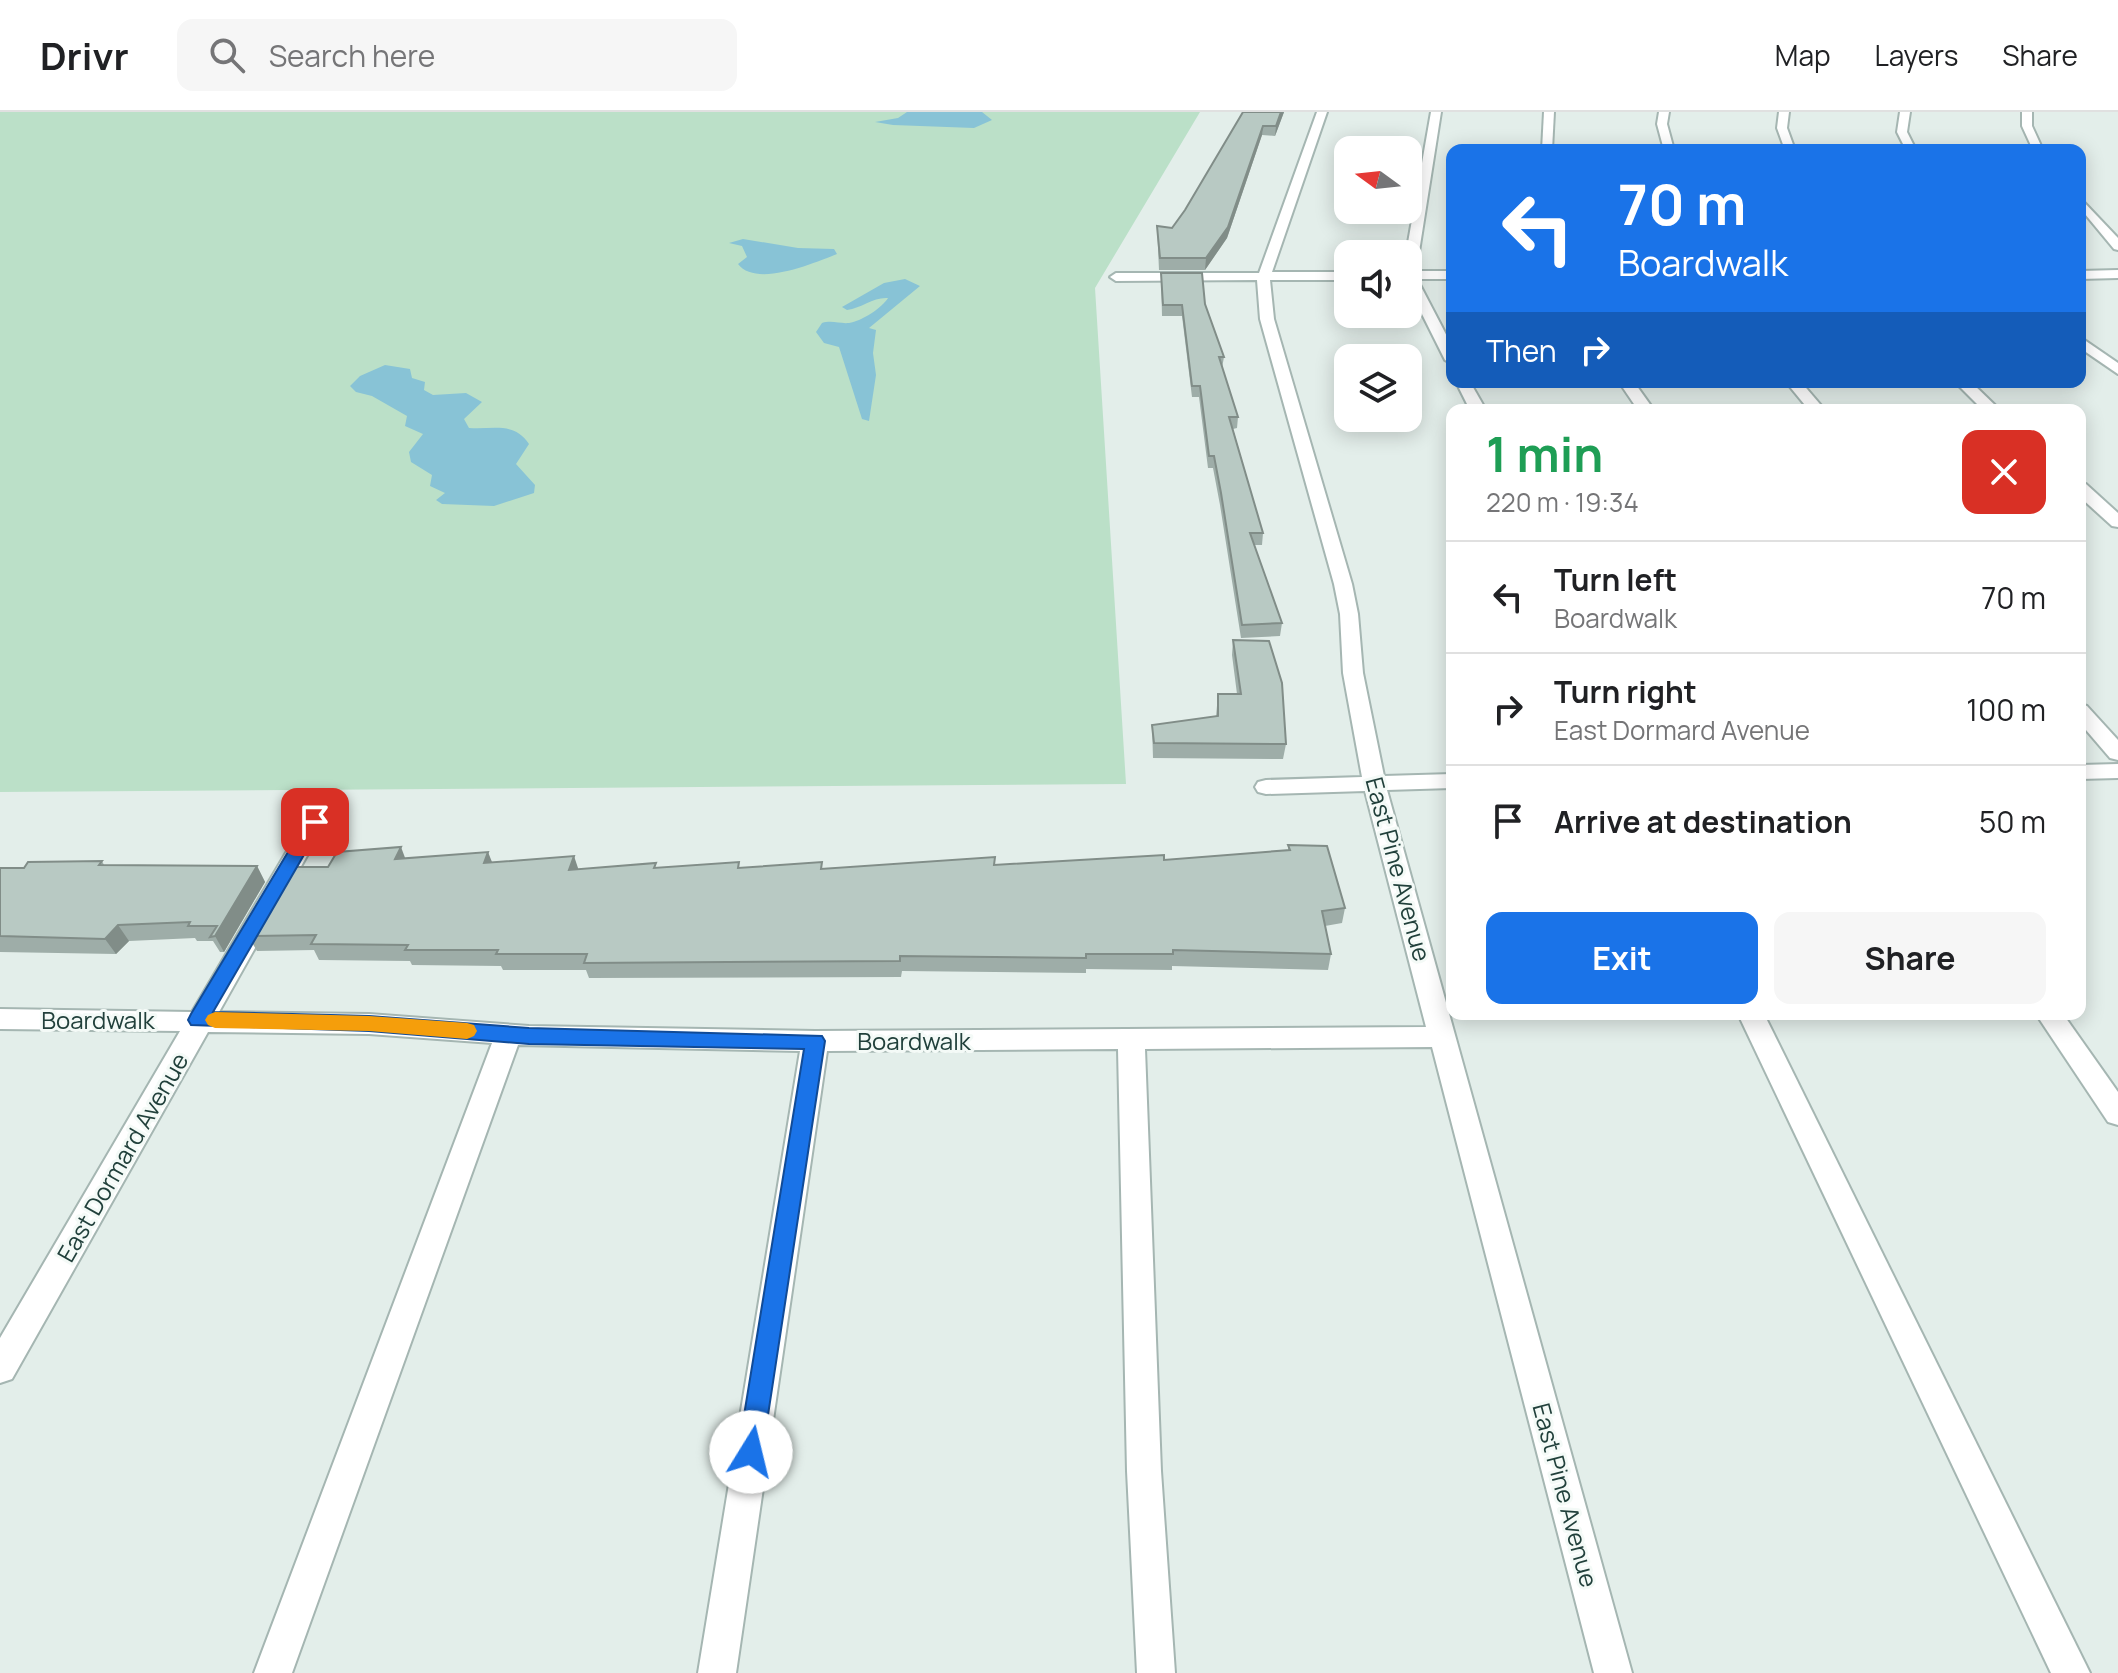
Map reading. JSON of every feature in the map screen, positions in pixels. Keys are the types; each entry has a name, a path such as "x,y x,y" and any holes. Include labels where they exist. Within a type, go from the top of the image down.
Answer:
{"street":[{"name":"East Pine Avenue","path":"1322,112 1265,276 1265,304 1275,352 1343,584 1349,614 1353,673 1374,783 1613,1673"},
{"path":"1414,240 1436,112"},
{"path":"1547,144 1549,112"},
{"path":"1664,112 1662,124 1667,144"},
{"path":"1784,112 1782,128 1788,144"},
{"path":"1905,112 1902,132 1908,144"},
{"path":"2027,112 2027,126 2035,144"},
{"path":"2086,208 2118,246"},
{"path":"2086,275 2118,274"},
{"path":"1422,275 1446,275"},
{"path":"1116,277 1334,276"},
{"path":"1422,302 1446,348"},
{"path":"2086,346 2118,370"},
{"path":"1798,388 1812,404"},
{"path":"1968,388 1986,404"},
{"path":"2086,493 2118,522"},
{"path":"2086,717 2118,753"},
{"path":"2086,772 2118,771"},
{"path":"1266,787 1446,781"},
{"name":"East Dormard Avenue","path":"0,1368 315,822"},
{"name":"Boardwalk","path":"0,1019 369,1024 509,1034 815,1041 1444,1037"},
{"path":"1754,1020 2071,1673"},
{"path":"2053,1020 2118,1114"},
{"path":"273,1673 509,1034"},
{"path":"1131,1039 1144,1471 1156,1673"},
{"path":"717,1673 815,1041"}],"green space":[{"path":"0,112 1200,112 1095,288 1126,784 0,792"}],"water":[{"path":"907,112 982,112 992,120 974,128 875,122 898,118"},
{"path":"743,239 798,248 834,249 837,254 786,271 758,274 746,271 738,264 747,257 742,246 729,243"},
{"path":"905,279 920,286 869,328 876,330 873,353 876,375 869,421 862,419 839,347 824,343 816,332 822,323 849,323 871,314 888,298 847,310 842,307 884,283"},
{"path":"385,365 410,369 412,378 425,382 424,390 433,395 466,393 482,402 464,419 469,428 509,429 523,437 529,444 516,464 535,485 534,493 494,506 442,504 436,500 445,493 430,486 432,475 411,462 409,452 423,434 405,426 407,416 372,396 356,392 350,386 360,376"}],"building":[{"path":"1243,112 1281,112 1276,126 1263,126 1228,227 1206,258 1160,258 1157,226 1172,228"},
{"path":"1161,273 1202,273 1205,304 1224,357 1219,357 1238,417 1229,417 1263,533 1250,533 1282,623 1242,625 1214,456 1209,456 1200,386 1192,386 1182,305 1163,305"},
{"path":"1233,640 1269,641 1282,683 1286,744 1154,743 1152,725 1218,716 1218,694 1241,694"},
{"path":"1288,845 1327,846 1345,908 1322,911 1331,954 1173,950 1173,954 1086,954 1086,958 900,956 900,961 584,963 587,954 405,950 408,945 311,944 316,935 248,936 287,867 328,867 337,852 401,847 395,859 488,852 484,863 574,856 569,870 656,863 654,868 739,862 738,868 822,862 821,869 995,857 994,865 1164,855 1164,860 1290,850"},
{"path":"102,861 99,865 257,866 215,936 210,937 217,926 188,926 190,922 118,925 105,939 0,936 0,868 24,868 28,862"}],"slow traffic":[{"path":"215,1020 369,1024 467,1031"}],"route":[{"path":"315,822 198,1020 369,1024 529,1036 815,1041 751,1452"}]}
